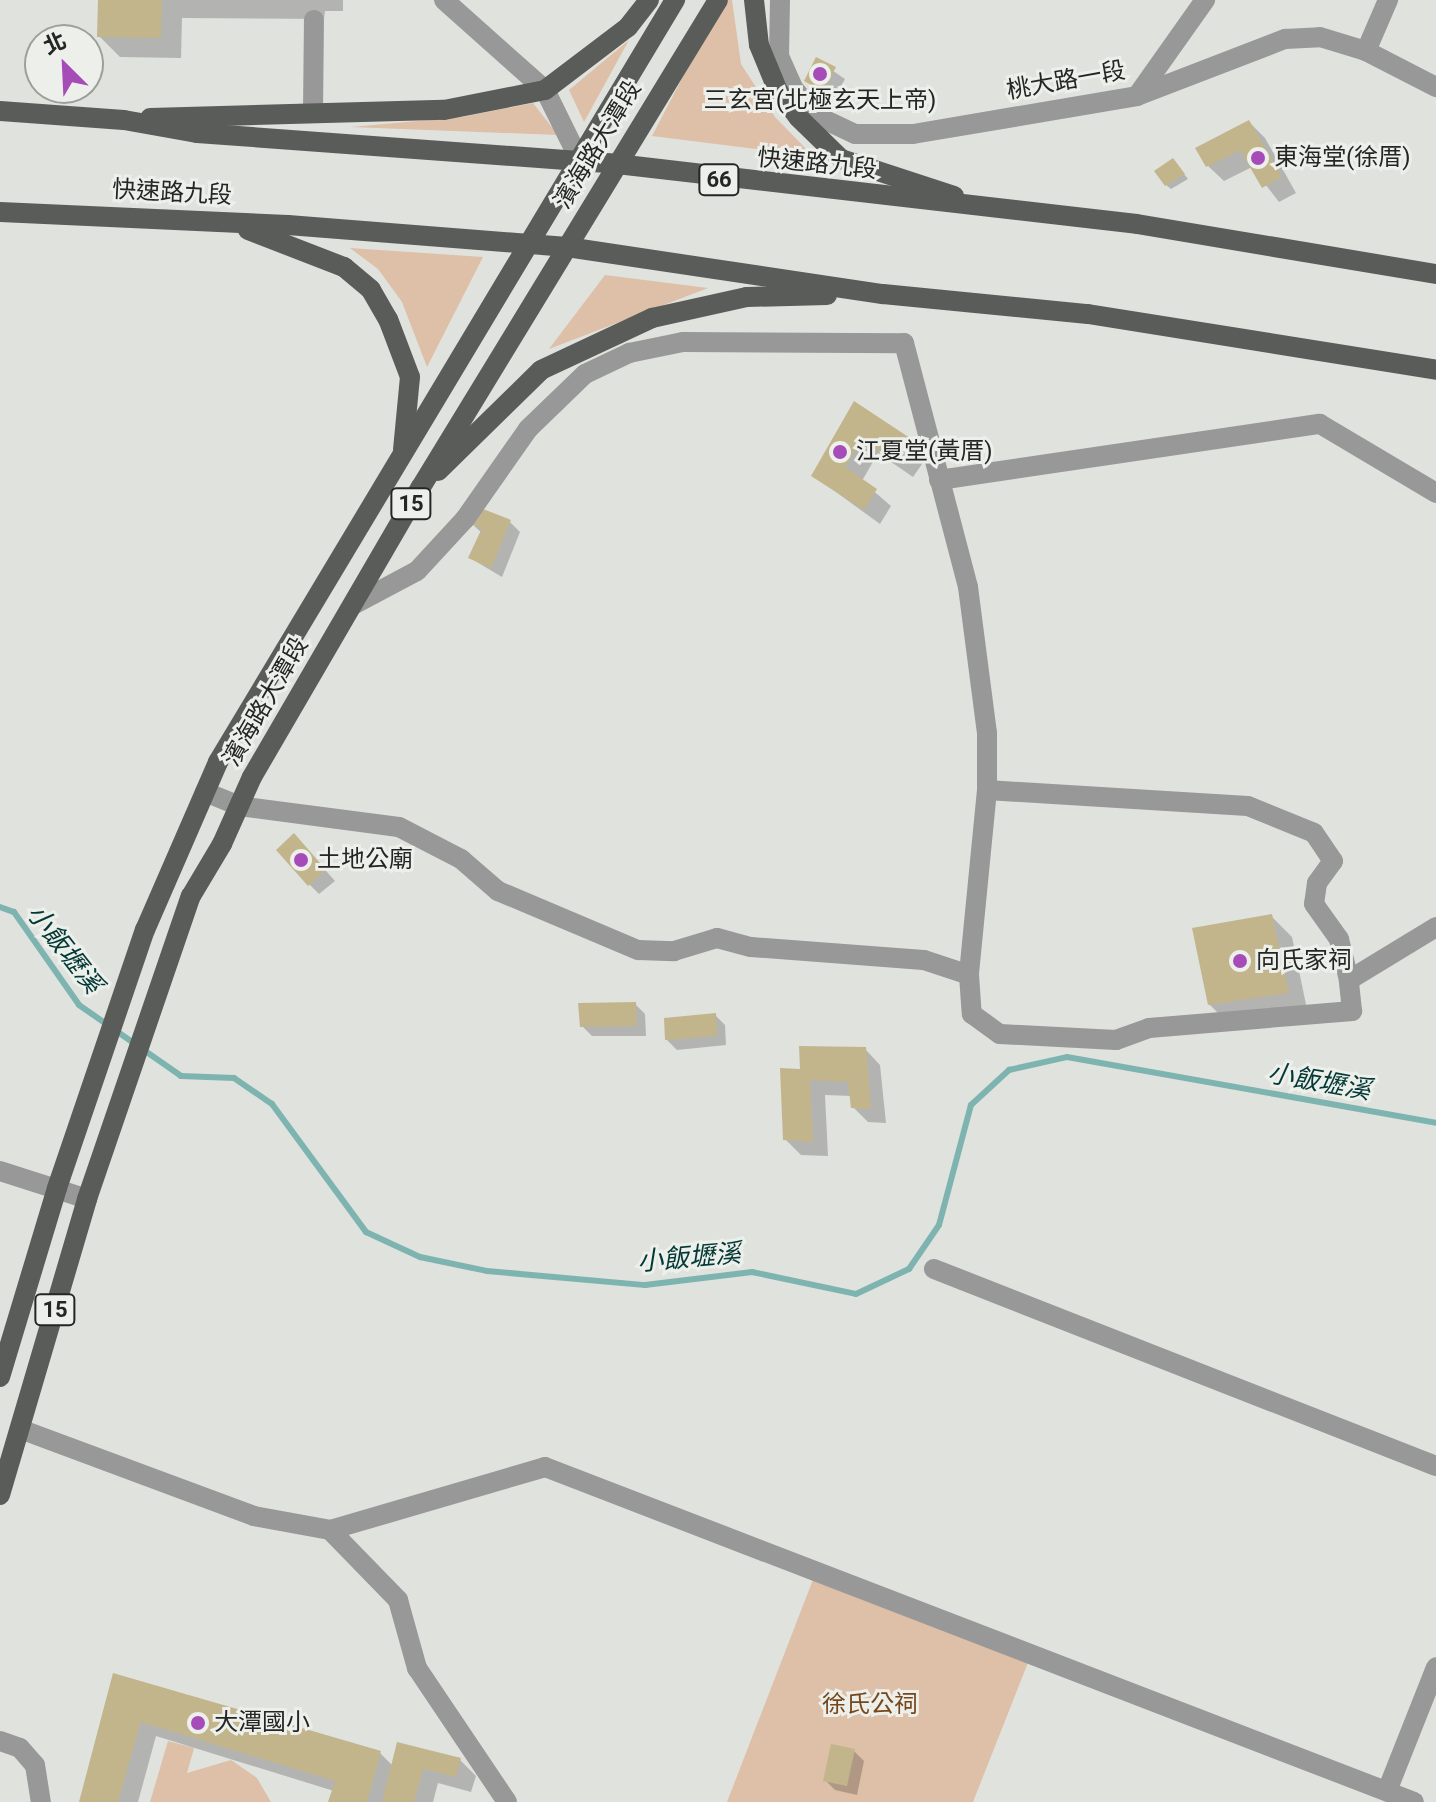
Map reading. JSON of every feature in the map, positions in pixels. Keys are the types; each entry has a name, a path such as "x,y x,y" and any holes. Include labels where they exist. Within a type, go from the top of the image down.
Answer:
{"main road":[{"path":"124,120 444,110 545,90 628,27 649,0"},
{"name":"濱海路大潭段","path":"0,1377 57,1188 145,930 205,792 675,0"},
{"name":"濱海路大潭段","path":"0,1495 87,1199 191,896 421,487 718,0"},
{"path":"754,0 759,45 778,91 841,159 992,208"},
{"name":"快速路九段","path":"0,111 124,120 197,133 428,146 581,163 617,164 1137,224 1436,274"},
{"name":"快速路九段","path":"0,212 221,222 567,247 883,294 1088,314 1436,370"},
{"path":"221,222 310,250 344,267 371,290 388,319 410,377 403,457"},
{"path":"421,487 541,370 652,318 747,297 883,294"}],"street":[{"path":"444,0 545,90 581,163"},
{"name":"桃大路一段","path":"780,0 779,56 793,88 817,116 855,134 913,134 1137,96 1285,39 1320,37 1366,51 1436,87"},
{"path":"1137,96 1205,0"},
{"path":"1366,51 1388,0"},
{"path":"313,112 314,20"},
{"path":"353,605 417,571 465,519 528,429 585,374 629,353 683,342 904,343 968,587 987,733 987,790 969,975 972,1014 1000,1034 1116,1040 1149,1028 1352,1011 1349,980 1339,939 1314,904 1317,883 1333,861 1314,833 1248,806 987,790"},
{"path":"939,480 1320,424 1436,493"},
{"path":"205,792 239,806 399,827 461,859 498,891 638,950 674,951 717,938 751,947 924,960 969,975"},
{"path":"1349,980 1436,927"},
{"path":"0,1171 87,1199"},
{"path":"934,1269 1436,1466"},
{"path":"20,1429 254,1516 330,1530 545,1467 1414,1802"},
{"path":"330,1530 398,1600 417,1668 507,1802"},
{"path":"1387,1791 1436,1667"},
{"path":"0,1741 20,1748 35,1765 41,1802"}],"green space":[{"path":"723,0 732,0 741,64 775,117 813,156 652,136"},
{"path":"629,40 584,122 569,90"},
{"path":"533,103 558,135 351,127 462,117"},
{"path":"350,248 483,257 427,367 402,302 378,269"},
{"path":"605,275 708,288 549,349"},
{"name":"徐氏公祠","path":"814,1577 1029,1660 973,1802 727,1802"},
{"path":"168,1741 194,1748 187,1773 231,1760 257,1778 271,1802 150,1802"}],"building":[{"path":"98,0 162,0 161,38 104,37 104,24 97,24"},
{"name":"三玄宮(北極玄天上帝)","path":"816,57 836,67 823,92 804,81"},
{"name":"東海堂(徐厝)","path":"1249,120 1282,177 1262,188 1240,150 1206,167 1195,148"},
{"path":"1173,158 1185,174 1165,186 1154,171"},
{"name":"江夏堂(黃厝)","path":"854,401 913,440 897,463 862,439 845,467 877,489 864,510 811,476"},
{"path":"478,507 511,520 491,568 468,558 482,528 470,524"},
{"name":"土地公廟","path":"294,833 326,870 308,886 276,850"},
{"name":"向氏家祠","path":"1272,914 1289,993 1208,1005 1192,928"},
{"path":"636,1002 637,1026 580,1027 578,1003"},
{"path":"716,1013 717,1036 665,1040 664,1018"},
{"path":"799,1046 866,1047 871,1109 851,1108 848,1082 810,1080 813,1142 783,1140 780,1068 800,1069"},
{"path":"113,1673 381,1751 367,1802 328,1802 335,1781 141,1722 118,1802 79,1802"},
{"path":"397,1742 461,1758 456,1777 423,1769 414,1802 382,1802"},
{"path":"831,1744 855,1749 847,1786 823,1781"}],"waterway":[{"name":"小飯壢溪","path":"0,907 14,912 79,1005 181,1076 234,1078 272,1104 366,1232 420,1257 487,1271 645,1285 752,1272 856,1294 909,1269 939,1225 971,1105 1009,1070 1067,1057 1436,1123"}],"place":[{"name":"三玄宮(北極玄天上帝)","path":"820,74"},
{"name":"東海堂(徐厝)","path":"1258,158"},
{"name":"江夏堂(黃厝)","path":"840,452"},
{"name":"土地公廟","path":"301,860"},
{"name":"向氏家祠","path":"1240,961"},
{"name":"大潭國小","path":"198,1723"}]}
